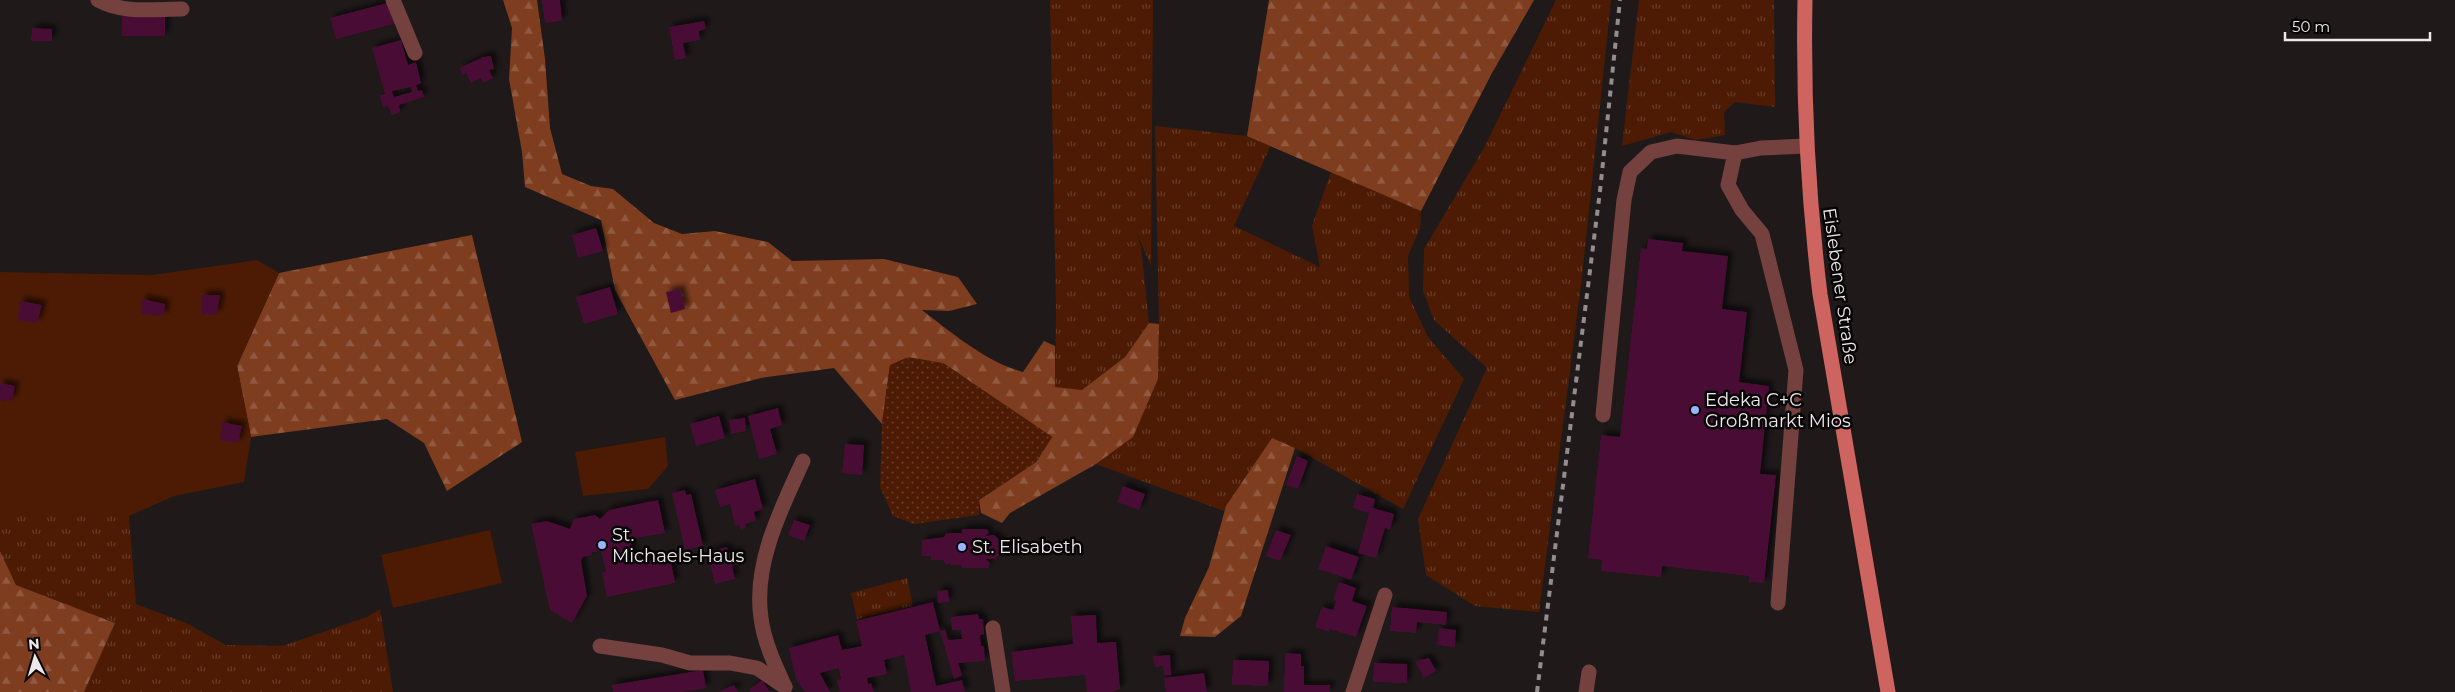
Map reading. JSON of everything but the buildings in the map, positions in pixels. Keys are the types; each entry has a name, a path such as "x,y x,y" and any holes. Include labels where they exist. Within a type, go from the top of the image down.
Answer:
{"main road":[{"name":"Eislebener Straße","path":"1805,0 1806,146 1809,194 1820,294 1888,692"}],"street":[{"path":"98,0 122,9 182,9"},
{"path":"393,0 415,53"},
{"path":"1603,415 1624,200 1630,172 1651,152 1677,146 1735,153 1761,148 1806,146"},
{"path":"1735,153 1728,185 1742,210 1762,234 1796,370 1778,603"},
{"path":"787,690 773,660 761,618 761,573 785,501 803,461"},
{"path":"1353,692 1385,594"},
{"path":"993,628 1003,692"},
{"path":"600,646 662,655 690,664 730,663 757,668 787,690"},
{"path":"1586,692 1589,672"}],"green space":[{"path":"503,0 537,0 545,59 550,128 562,174 591,186 613,189 654,223 682,234 715,231 768,242 792,261 884,259 958,277 977,304 949,311 922,310 983,354 1023,372 1044,341 1055,346 1055,387 1082,390 1125,357 1149,323 1159,324 1158,379 1133,437 1096,464 1010,513 1002,523 981,513 979,500 1036,462 1052,437 943,363 890,365 882,424 834,368 761,378 675,400 615,290 601,220 525,187 522,152 509,79 512,28"},
{"path":"1050,0 1153,0 1151,266 1136,231 1141,247 1149,323 1125,357 1082,391 1055,387 1056,311"},
{"path":"1269,0 1534,0 1492,73 1421,211 1247,136"},
{"path":"1556,0 1611,0 1582,277 1539,612 1475,606 1426,575 1418,519 1487,368 1434,320 1423,291 1424,249 1484,148"},
{"path":"1639,0 1774,0 1775,107 1735,102 1724,112 1725,135 1696,140 1671,132 1622,146"},
{"path":"1155,126 1247,136 1271,145 1234,226 1320,267 1312,226 1331,172 1421,211 1420,228 1408,256 1409,297 1428,337 1464,379 1403,509 1295,448 1272,438 1224,511 1096,464 1133,437 1158,379 1159,324"},
{"path":"472,235 522,442 447,491 424,443 387,419 251,437 237,366 279,273"},
{"path":"257,260 279,273 237,366 251,437 244,482 174,496 129,516 0,516 0,272 152,275"},
{"path":"908,357 943,363 1052,437 1036,462 979,500 979,515 914,524 893,516 880,487 882,424 890,365"},
{"path":"665,437 668,466 648,489 583,496 575,452"},
{"path":"1272,438 1295,448 1241,616 1215,637 1180,636 1185,618 1209,567 1226,506"},
{"path":"0,516 129,516 136,604 186,623 226,645 282,646 367,617 380,609 393,692 84,692 115,623 16,585 0,551"},
{"path":"490,530 502,583 393,608 381,555"},
{"path":"0,551 16,585 115,623 84,692 0,692"},
{"path":"907,578 913,606 857,619 851,593"}],"railway":[{"path":"1537,692 1600,191 1620,0"}],"place":[{"name":"Edeka C+C Großmarkt Mios","path":"1695,410"},
{"name":"St. Michaels-Haus","path":"602,545"},
{"name":"St. Elisabeth","path":"962,547"}]}
